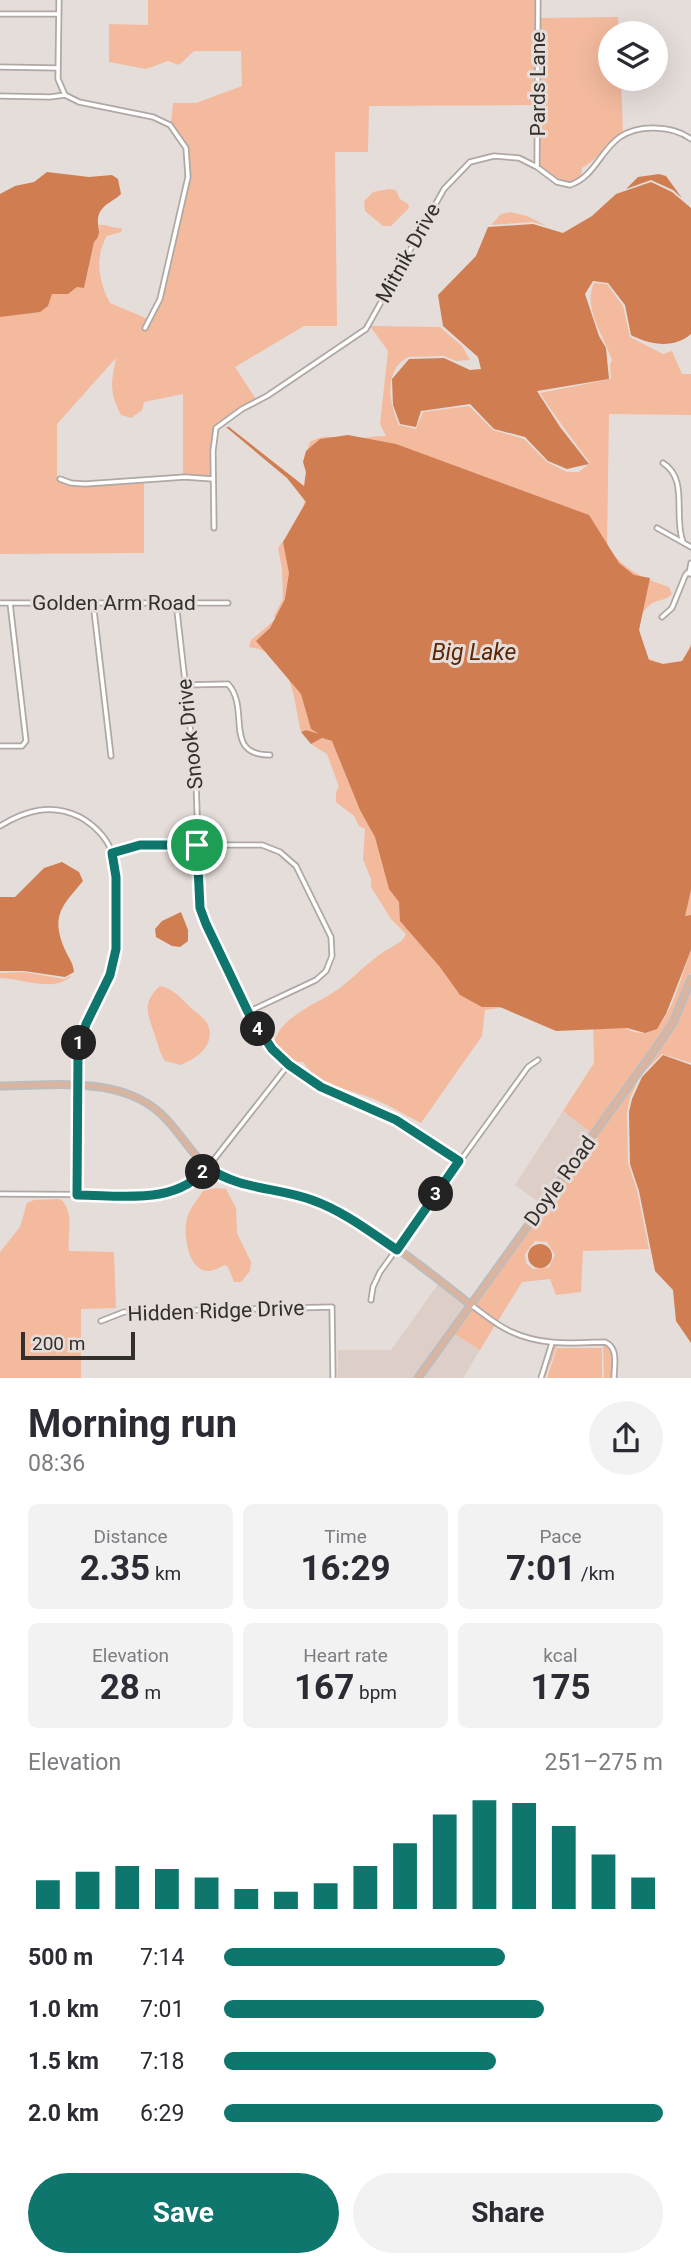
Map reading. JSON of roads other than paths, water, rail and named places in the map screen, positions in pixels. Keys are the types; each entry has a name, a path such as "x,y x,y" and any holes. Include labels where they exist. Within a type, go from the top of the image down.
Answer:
{"main road":[{"name":"Doyle Road","path":"418,1378 658,1045 673,1023 691,979"},
{"path":"0,1086 77,1086 113,1088 127,1092 151,1105 207,1167 239,1184 293,1194 329,1207 397,1250 471,1305"}],"street":[{"path":"59,0 58,68 60,87 65,95 79,103 153,117 170,125 186,148 188,177 160,299 145,328"},
{"name":"Pards Lane","path":"537,167 538,0"},
{"path":"0,14 59,14"},
{"path":"0,67 58,68"},
{"path":"0,96 65,95"},
{"name":"Mitnik Drive","path":"214,528 213,446 216,428 366,329 444,189 462,168 470,162 494,156 519,158 557,182 570,186 584,176 611,143 628,132 651,127 669,128 691,139"},
{"path":"663,463 672,469 676,476 678,528 683,542"},
{"path":"60,479 86,484 184,477 213,479"},
{"path":"657,528 691,547"},
{"path":"662,617 672,608 681,583 690,574 691,563"},
{"path":"93,602 111,756"},
{"name":"Snook Drive","path":"176,602 196,779 200,908 248,1012 272,1049 289,1065 321,1087 396,1120 459,1161"},
{"name":"Golden Arm Road","path":"0,603 228,603"},
{"path":"0,746 22,746 26,741 10,603"},
{"path":"186,685 228,684 236,697 243,744 248,751 270,755"},
{"path":"0,826 14,817 39,809 63,810 88,822 107,842 112,853 116,877 114,963 80,1038 77,1195"},
{"path":"112,853 140,845 262,845 281,852 296,866 331,937 330,963 317,980 248,1012"},
{"path":"372,1300 375,1280 528,1067 538,1060"},
{"path":"0,1194 162,1195 188,1185 201,1176 289,1065"},
{"path":"471,1305 510,1332 552,1343 605,1342 612,1345 615,1350 614,1378"},
{"name":"Hidden Ridge Drive","path":"102,1321 124,1312 332,1307 333,1378"},
{"path":"541,1378 552,1343"}],"water":[{"path":"47,172 89,177 112,175 118,179 121,194 99,214 99,232 94,242 84,288 77,287 68,294 52,294 48,306 40,312 0,317 0,194 15,186 34,182"},
{"path":"659,174 666,176 682,198 673,190 651,180 626,189 638,177"},
{"path":"651,182 672,192 691,208 691,334 670,344 646,341 631,335 625,305 608,283 593,281 585,294 599,336 606,348 609,379 537,391 560,427 589,464 567,469 548,461 525,437 494,429 470,404 421,411 416,427 400,424 393,405 392,379 409,359 444,358 470,370 481,369 478,357 443,326 438,295 476,256 488,227 533,224 563,233 592,216 616,194"},
{"name":"Big Lake","path":"226,427 304,486 306,472 303,462 306,451 320,439 348,435 396,444 589,515 619,563 634,575 650,578 639,630 649,660 663,664 682,661 691,646 691,890 685,916 691,915 691,950 666,1014 657,1029 645,1033 627,1028 556,1031 500,1007 482,1007 460,995 400,921 399,902 389,889 375,837 360,810 332,741 322,738 311,744 301,732 306,730 319,734 311,729 301,694 256,641 270,628 285,599 289,573 283,542 306,502 287,478"},
{"path":"62,862 79,872 83,881 64,906 59,921 61,940 74,972 65,977 24,971 0,971 0,897 15,897 44,868"},
{"path":"181,912 188,930 188,941 180,947 172,946 156,937 155,929 162,921"},
{"path":"663,1055 691,1065 691,1343 676,1321 673,1290 655,1271 639,1191 630,1164 629,1112 632,1099 642,1077"},
{"path":"540,1244 549,1247 552,1256 549,1265 540,1268 531,1265 528,1256 531,1247"}]}
